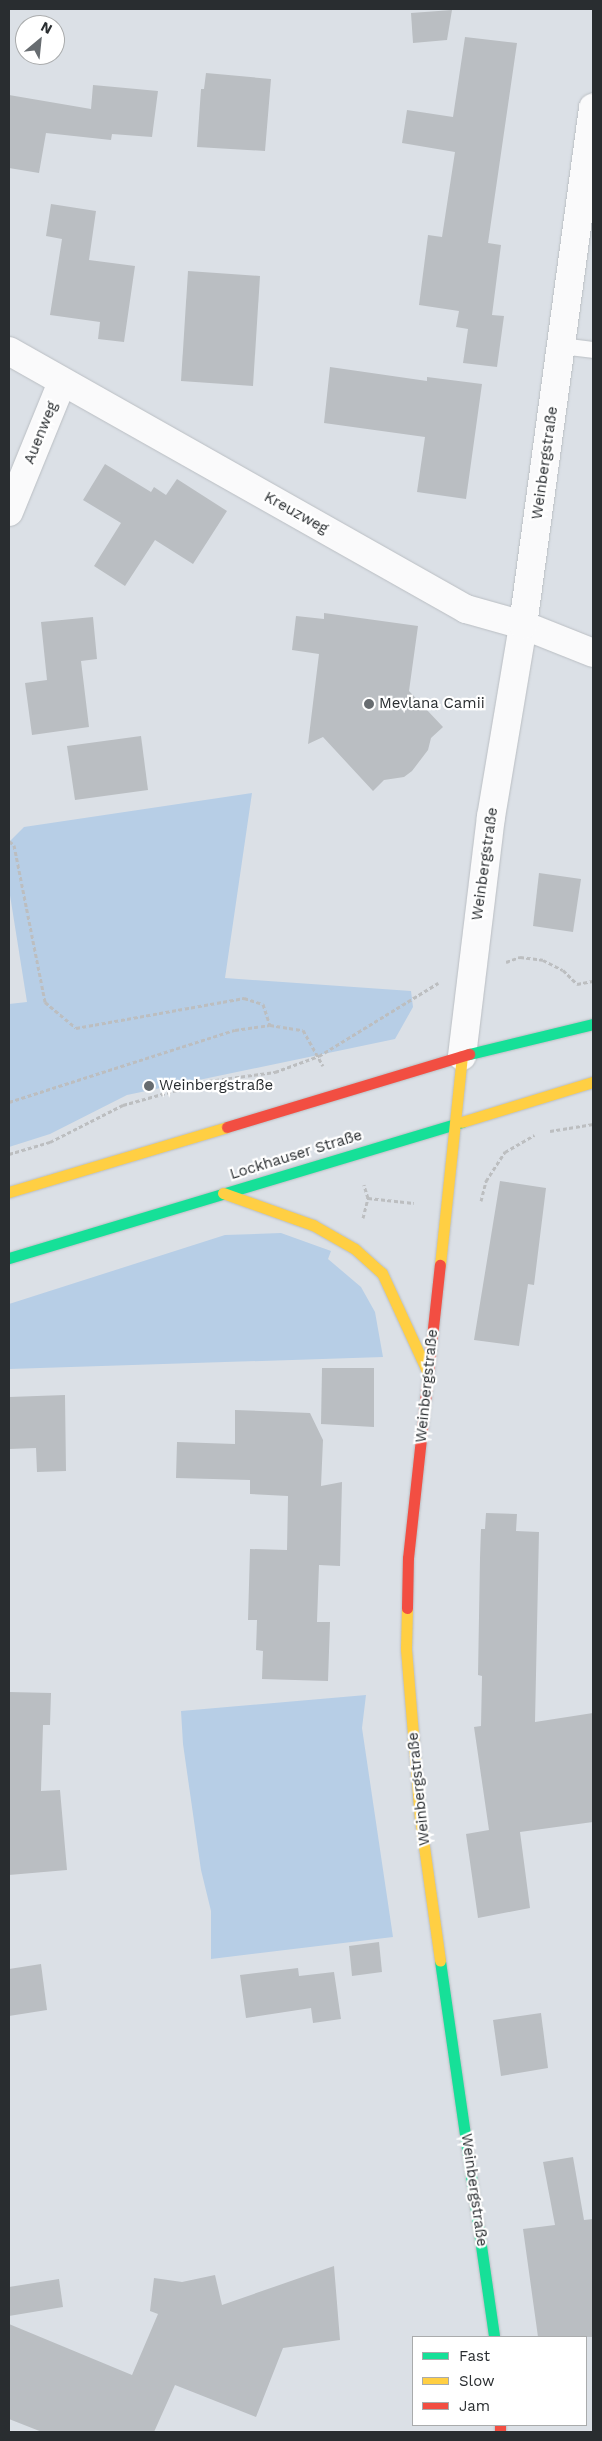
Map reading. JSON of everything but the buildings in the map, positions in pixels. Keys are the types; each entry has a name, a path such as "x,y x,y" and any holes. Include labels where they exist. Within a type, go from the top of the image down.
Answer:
{"street":[{"name":"Weinbergstraße","path":"494,2336 420,1818 406,1649 408,1558 456,1122 470,973 523,625 593,108"},
{"name":"Kreuzweg","path":"9,351 466,609 523,625 593,653"},
{"name":"Auenweg","path":"9,512 62,382"},
{"path":"9,1192 462,1056 593,1024"},
{"name":"Lockhauser Straße","path":"9,1258 593,1082"},
{"path":"223,1193 313,1225 355,1249 382,1272 428,1373"}],"lane":[{"path":"561,346 593,350"}],"path":[{"path":"9,841 14,845 45,1002 76,1028 244,998 263,1004 270,1025"},
{"path":"9,1154 50,1142 124,1105 209,1080 275,1072 319,1056 429,986 520,957 543,960 564,970 577,984 593,981"},
{"path":"9,1102 235,1030 270,1025 303,1030 319,1056"}],"shaded area":[{"path":"252,793 225,978 411,991 413,1007 395,1039 127,1095 50,1134 9,1147 9,1004 27,1002 9,889 9,842 24,827"},
{"path":"281,1233 331,1251 328,1259 361,1287 375,1312 383,1357 9,1369 9,1304 225,1235"},
{"path":"366,1695 362,1728 393,1937 211,1959 211,1911 201,1870 183,1744 181,1711"}],"traffic: fast":[{"path":"469,1054 593,1024"},
{"path":"9,1258 462,1122"},
{"path":"440,1961 494,2336"}],"traffic: slow":[{"path":"440,1265 462,1056"},
{"path":"462,1122 593,1082"},
{"path":"9,1192 227,1127"},
{"path":"223,1193 313,1225 355,1249 382,1273 427,1371"},
{"path":"407,1608 406,1649 420,1818 440,1961"}],"traffic: jam":[{"path":"227,1127 469,1054"},
{"path":"407,1608 408,1558 440,1265"},
{"path":"500,2426 500,2432"}],"place":[{"name":"Mevlana Camii","path":"369,704"},
{"name":"Weinbergstraße","path":"149,1086"}]}
